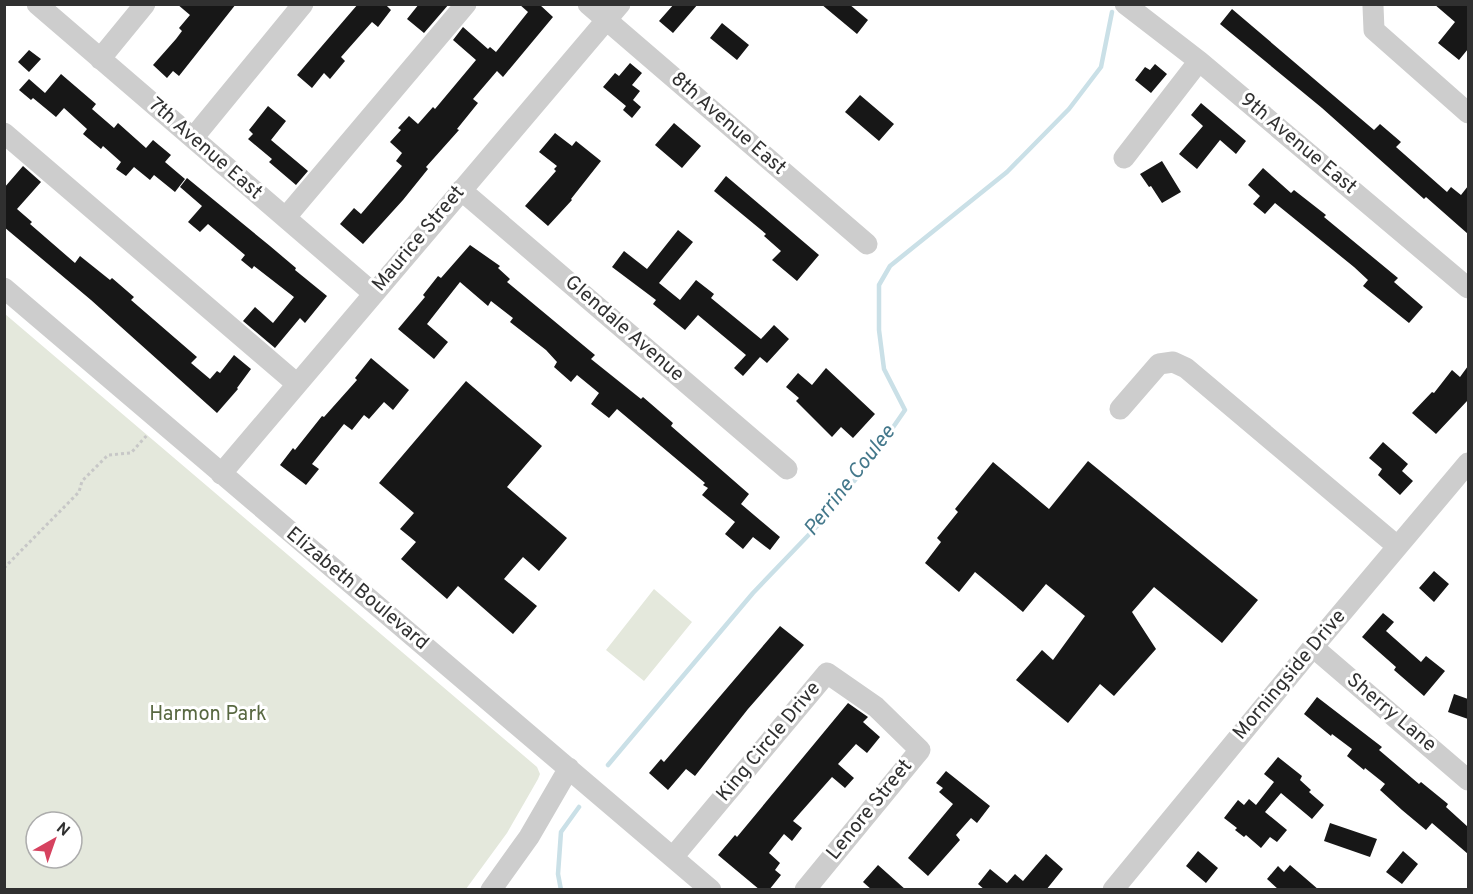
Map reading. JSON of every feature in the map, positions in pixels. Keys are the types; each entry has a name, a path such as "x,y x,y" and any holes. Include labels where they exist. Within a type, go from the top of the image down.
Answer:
{"street":[{"name":"7th Avenue East","path":"37,4 373,293"},
{"path":"100,59 145,4"},
{"path":"193,138 303,4"},
{"path":"286,217 466,4"},
{"name":"8th Avenue East","path":"588,4 613,12 867,244"},
{"name":"9th Avenue East","path":"1125,4 1199,61 1468,288"},
{"path":"1373,6 1374,30 1468,113"},
{"name":"Maurice Street","path":"220,474 613,12"},
{"path":"1124,158 1199,61"},
{"path":"4,133 297,384"},
{"name":"Glendale Avenue","path":"461,190 788,469"},
{"name":"Elizabeth Boulevard","path":"4,288 711,890"},
{"path":"1120,409 1159,364 1173,362 1186,368 1397,546"},
{"name":"Morningside Drive","path":"1113,890 1468,463"},
{"name":"Sherry Lane","path":"1313,647 1468,780"},
{"name":"King Circle Drive","path":"673,857 827,673 876,707"},
{"name":"Lenore Street","path":"805,890 920,750 876,707"},
{"path":"491,890 529,837 569,768"}],"path":[{"path":"4,568 79,492 82,481 108,455 131,453 148,434"}],"green space":[{"name":"Harmon Park","path":"5,314 537,767 540,774 538,779 507,833 466,889 5,889"},
{"path":"654,589 692,622 644,681 606,650"}],"building":[{"path":"177,4 236,4 179,76 173,71 167,78 153,65 182,31 179,28 190,15"},
{"path":"358,4 385,4 391,10 378,27 372,22 341,57 345,61 330,79 324,73 312,88 297,75"},
{"path":"419,4 449,4 424,33 407,19"},
{"path":"519,4 539,4 553,17 503,77 497,71 473,99 478,103 457,129 459,130 426,167 428,169 403,200 363,244 340,224 354,208 361,214 402,166 396,161 402,153 390,142 401,130 398,128 409,116 418,124 433,107 435,109 476,60 453,40 463,27 488,49 490,47 496,52 528,12"},
{"path":"674,4 698,4 673,33 659,21"},
{"path":"821,4 849,4 868,20 857,34"},
{"path":"1434,4 1468,4 1468,49 1459,60 1438,43 1455,22"},
{"path":"1232,9 1374,130 1380,124 1401,142 1396,147 1447,192 1451,187 1461,195 1468,186 1468,234 1426,197 1424,199 1322,108 1220,24"},
{"path":"722,23 749,45 737,60 710,38"},
{"path":"29,50 41,59 29,72 18,62"},
{"path":"630,63 642,73 632,85 640,91 633,100 641,107 632,118 623,110 626,106 603,87 615,73 619,76"},
{"path":"1155,64 1167,74 1151,93 1135,80 1145,67 1150,70"},
{"path":"61,74 96,104 92,109 114,128 118,123 146,148 153,140 171,155 165,162 185,179 175,192 154,175 150,180 134,167 126,176 116,169 121,162 103,146 101,149 83,134 87,129 64,108 56,117 19,90 29,79 45,93"},
{"path":"860,95 894,124 879,141 845,112"},
{"path":"1201,103 1246,141 1236,154 1220,140 1197,169 1179,154 1203,126 1191,115"},
{"path":"268,106 286,121 271,140 308,171 296,185 269,162 272,159 248,139 253,134 249,130"},
{"path":"674,123 701,146 682,168 655,145"},
{"path":"555,133 572,146 576,141 601,161 572,200 548,226 525,206 556,171 554,169 557,166 539,152"},
{"path":"1162,161 1181,192 1162,203 1140,174"},
{"path":"23,166 41,182 17,209 32,222 30,224 75,263 80,256 110,280 112,278 134,297 131,300 197,357 191,363 210,379 217,371 220,373 234,355 251,369 238,389 217,413 91,300 4,227 4,188"},
{"path":"1263,168 1291,193 1294,190 1326,215 1324,217 1398,278 1394,282 1423,307 1409,323 1363,286 1368,280 1354,267 1275,203 1265,214 1253,204 1260,196 1248,185"},
{"path":"726,176 819,255 797,281 772,260 781,251 764,236 766,234 714,191"},
{"path":"187,178 327,296 305,323 300,318 275,348 243,321 255,307 273,323 294,297 254,266 252,269 241,260 245,255 208,224 200,232 188,222 202,206 180,187"},
{"path":"678,230 693,242 659,283 680,300 696,280 714,294 711,298 761,339 774,325 789,339 767,363 760,357 743,376 734,368 746,355 698,315 685,330 653,304 656,300 612,267 624,251 647,269"},
{"path":"470,245 500,266 498,268 510,279 507,282 595,355 591,359 641,399 643,397 673,423 671,426 749,494 741,504 780,537 770,550 753,537 743,549 725,534 735,522 702,495 708,488 703,485 705,483 617,409 609,418 591,404 599,393 577,375 571,382 554,367 557,362 546,350 510,322 513,318 491,301 488,306 460,282 427,324 448,342 434,359 398,329 425,297 423,295 438,276 441,278"},
{"path":"371,358 409,390 393,410 384,402 369,419 364,415 352,430 344,424 312,464 319,469 306,485 280,465 357,380 355,378"},
{"path":"1468,366 1468,400 1436,434 1412,413 1432,392 1434,393 1452,370 1460,377"},
{"path":"826,368 875,414 853,438 841,427 832,437 796,401 799,398 786,387 798,373 812,385"},
{"path":"466,381 542,446 507,487 567,538 539,571 523,557 504,579 537,606 513,634 458,586 447,599 401,559 416,542 400,529 414,513 379,483"},
{"path":"1383,442 1408,464 1402,471 1413,481 1400,495 1378,475 1382,469 1369,458"},
{"path":"1088,461 1258,600 1222,643 1154,587 1132,612 1156,649 1114,696 1100,684 1068,723 1016,680 1042,650 1053,660 1085,616 1046,584 1023,612 975,572 959,592 925,563 941,542 937,538 958,512 955,509 993,462 1049,509"},
{"path":"1434,571 1449,584 1434,602 1419,588"},
{"path":"1383,613 1394,622 1386,631 1421,662 1426,656 1445,671 1424,696 1394,670 1396,667 1362,637"},
{"path":"780,626 804,645 748,709 695,776 686,769 668,790 649,773 661,759 664,762"},
{"path":"1454,694 1468,699 1468,719 1448,712"},
{"path":"1317,697 1382,747 1379,750 1419,784 1421,782 1448,804 1446,807 1468,827 1468,854 1432,823 1426,830 1402,810 1380,790 1385,784 1347,756 1352,749 1332,734 1331,736 1304,714"},
{"path":"848,703 868,717 863,722 880,737 867,753 856,744 838,764 854,778 845,788 832,777 793,821 802,828 792,841 784,834 769,853 780,863 775,870 781,875 769,890 760,890 718,855 735,835 737,837"},
{"path":"1278,757 1302,776 1300,780 1311,790 1309,792 1324,805 1312,819 1281,793 1265,812 1287,830 1277,842 1270,837 1261,848 1246,835 1244,837 1235,830 1237,828 1224,818 1238,800 1244,805 1249,799 1256,805 1274,782 1264,774"},
{"path":"946,771 990,806 977,823 971,818 956,835 960,840 928,876 908,858 953,804 939,792 943,788 936,783"},
{"path":"1330,823 1377,839 1370,857 1324,841"},
{"path":"1198,851 1218,868 1206,883 1186,866"},
{"path":"1403,851 1418,864 1402,884 1386,872"},
{"path":"1046,854 1063,869 1046,890 985,890 978,884 990,869 1007,883 1015,874 1023,881"},
{"path":"878,865 906,890 872,890 863,882"},
{"path":"1290,865 1319,890 1279,890 1267,879 1278,866 1284,872"}],"waterway":[{"name":"Perrine Coulee","path":"608,765 753,593 822,521 867,465 905,410 884,369 879,330 879,285 890,266 1007,172 1069,109 1101,67 1112,12"},
{"name":"Perrine Coulee","path":"561,890 558,874 561,832 579,807"}]}
